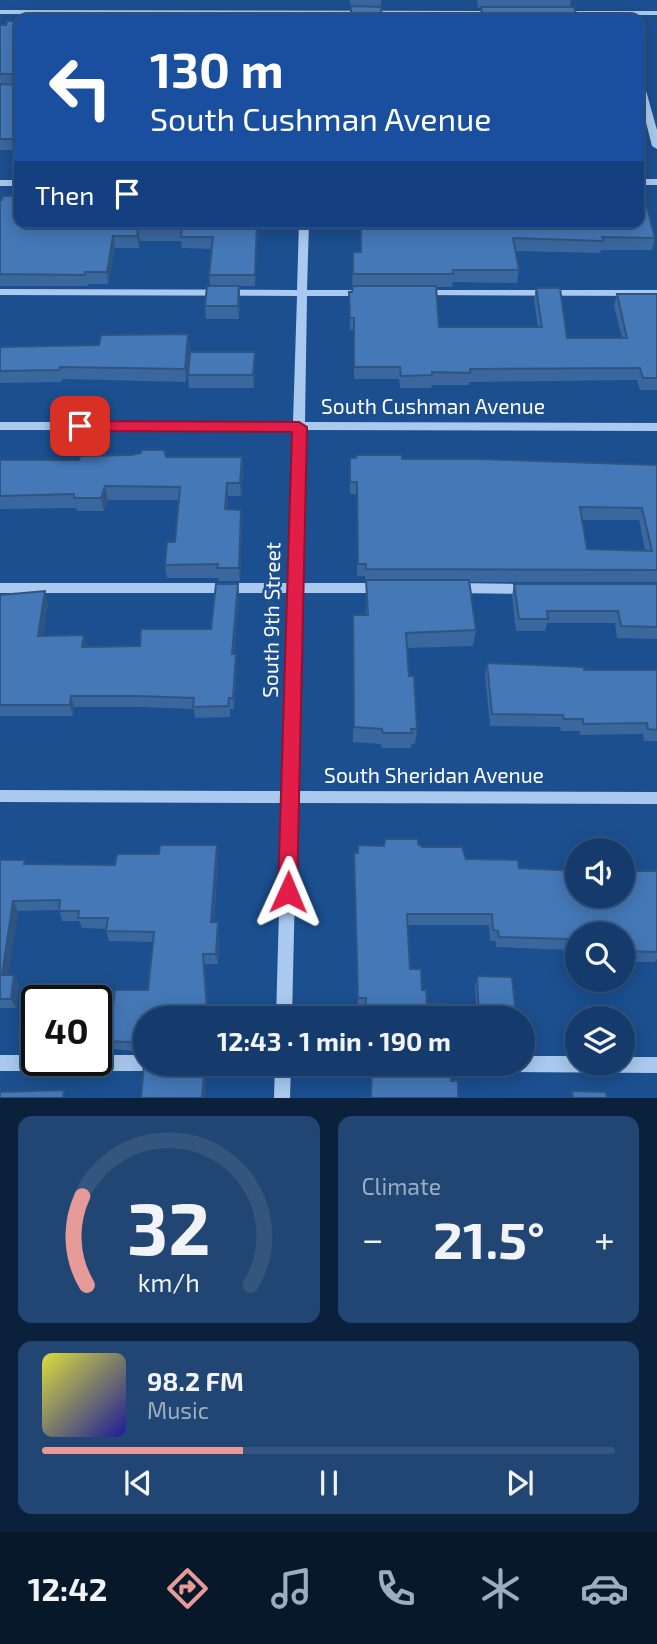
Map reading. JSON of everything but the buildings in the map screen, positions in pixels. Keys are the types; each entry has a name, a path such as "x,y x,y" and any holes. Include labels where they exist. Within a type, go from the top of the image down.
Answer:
{"street":[{"path":"461,0 463,13"},
{"path":"0,12 154,14"},
{"path":"412,14 502,13"},
{"path":"555,13 577,14"},
{"path":"644,105 657,146"},
{"name":"South 9th Street","path":"284,1006 304,228"},
{"path":"0,292 379,293"},
{"path":"407,293 657,293"},
{"name":"South Cushman Avenue","path":"0,426 657,427"},
{"path":"0,588 394,588"},
{"path":"436,588 547,589"},
{"name":"South Sheridan Avenue","path":"0,796 657,798"},
{"path":"0,1063 133,1063"},
{"path":"535,1064 657,1065"},
{"path":"282,1098 283,1076"}],"route":[{"path":"80,426 299,427 288,892"}]}
